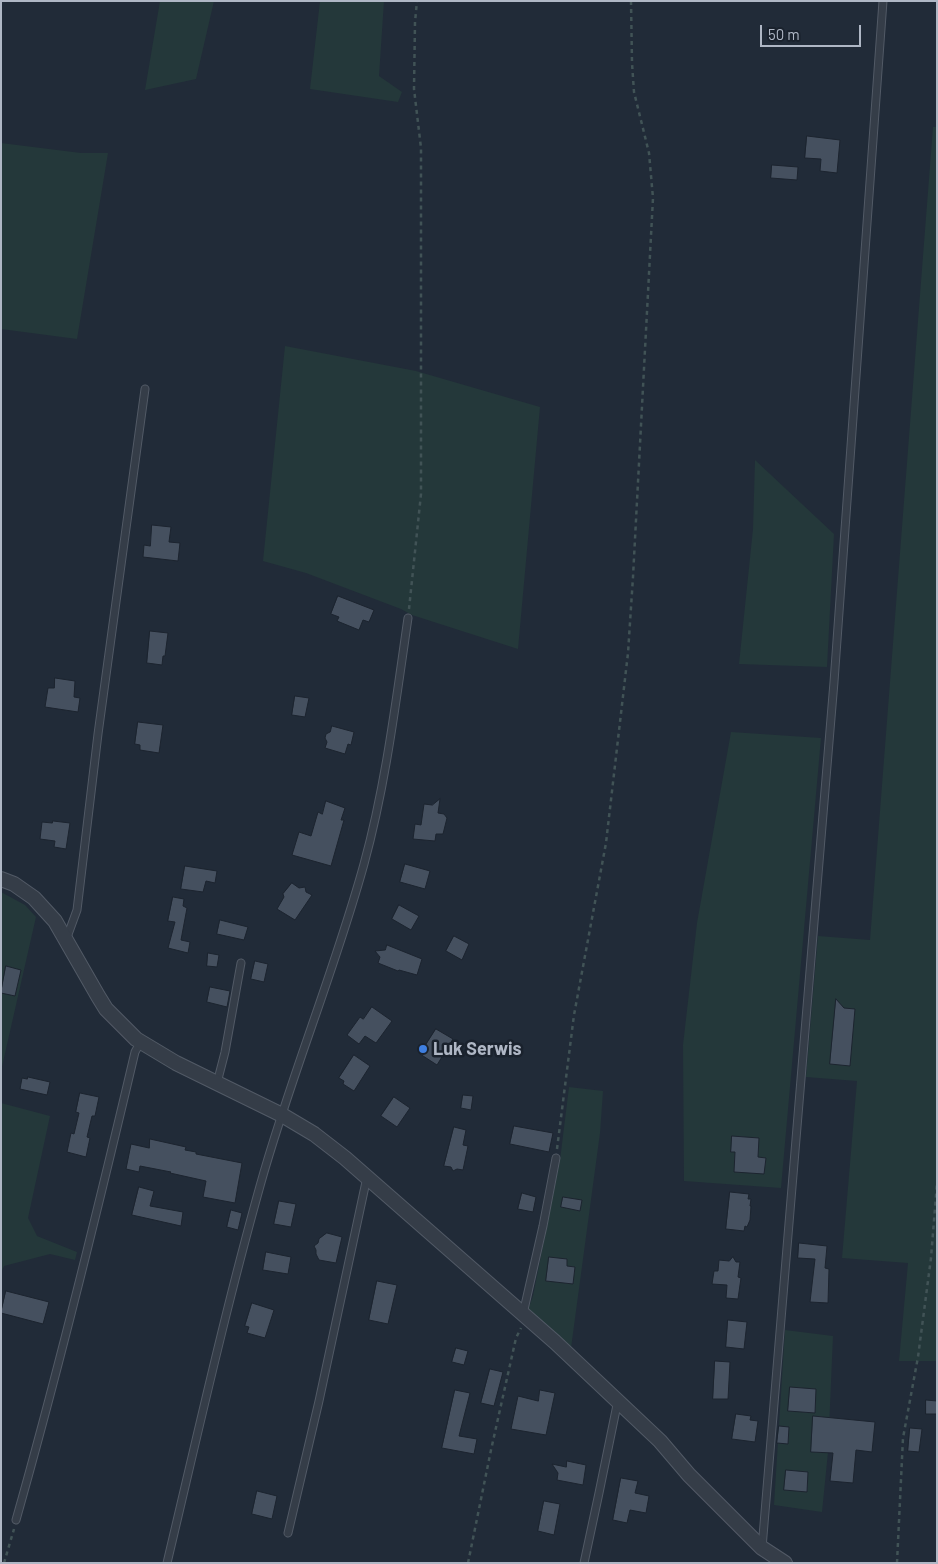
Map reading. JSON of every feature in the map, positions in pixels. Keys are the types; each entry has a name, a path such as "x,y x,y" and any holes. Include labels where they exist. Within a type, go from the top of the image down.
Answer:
{"street":[{"path":"1,879 14,884 34,898 54,921 106,1009 140,1043 176,1063 282,1114 314,1134 367,1177 618,1399 660,1440 697,1483 762,1548 782,1562"}],"lane":[{"path":"762,1548 834,682 883,1"},
{"path":"66,940 77,910 99,725 145,389"},
{"path":"167,1563 220,1336 260,1184 333,964 364,863 391,738 408,618"},
{"path":"217,1083 225,1052 241,963"},
{"path":"16,1520 41,1433 98,1211 135,1052 140,1043"},
{"path":"524,1315 556,1158"},
{"path":"288,1533 319,1401 367,1177"},
{"path":"584,1563 618,1399"}],"path":[{"path":"408,618 421,494 420,148 414,89 414,22 416,1"},
{"path":"556,1158 574,1015 606,843 628,653 633,578 653,198 649,153 634,92 631,1"},
{"path":"897,1563 903,1438 919,1347 937,1183"},
{"path":"468,1563 516,1338 524,1315"},
{"path":"4,1563 16,1520"}],"green space":[{"path":"160,1 214,1 196,79 145,90"},
{"path":"320,1 384,1 379,76 402,92 398,102 310,89"},
{"path":"933,127 937,127 937,1361 899,1361 908,1263 842,1258 857,1081 806,1077 818,936 870,940"},
{"path":"1,143 81,153 108,153 77,339 1,329"},
{"path":"285,346 416,371 540,407 518,649 412,615 401,609 306,573 263,561"},
{"path":"755,460 834,534 827,667 739,664 753,529"},
{"path":"731,732 821,738 781,1188 684,1181 683,1045 697,923"},
{"path":"1,892 25,905 36,917 1,1071"},
{"path":"569,1087 603,1091 600,1133 571,1348 528,1310 533,1296 560,1160"},
{"path":"1,1103 50,1116 28,1218 37,1236 77,1252 75,1260 50,1254 4,1266 1,1273"},
{"path":"785,1330 833,1336 828,1452 822,1512 774,1505"}],"building":[{"path":"807,136 840,140 837,173 820,171 821,159 805,158"},
{"path":"772,165 798,167 797,180 771,178"},
{"path":"152,525 171,527 169,542 180,543 178,561 143,557 144,545 150,546"},
{"path":"338,596 374,610 369,622 363,620 359,630 337,621 339,617 331,614"},
{"path":"150,631 168,633 162,665 147,663"},
{"path":"55,678 75,681 74,697 80,698 78,712 45,707 48,688 54,688"},
{"path":"295,696 309,698 305,717 292,715"},
{"path":"138,722 163,725 159,753 140,750 140,745 135,744"},
{"path":"332,726 354,732 351,745 348,744 345,754 325,748 327,742 326,734 330,732"},
{"path":"440,799 438,813 444,814 447,818 443,834 436,834 435,841 413,839 415,824 421,825 424,804 432,805"},
{"path":"326,801 345,808 341,820 344,820 331,866 292,855 299,832 311,836 318,812 322,814"},
{"path":"53,821 70,823 66,849 54,847 55,841 40,839 42,822 52,823"},
{"path":"405,864 430,871 425,889 400,882"},
{"path":"185,866 217,871 215,883 206,881 203,892 181,889"},
{"path":"292,883 299,888 305,887 306,892 312,895 295,920 277,909 284,897 283,894"},
{"path":"173,897 184,899 183,906 187,908 181,940 190,942 188,953 168,948 175,922 168,921"},
{"path":"399,905 419,916 411,930 392,919"},
{"path":"220,920 248,927 244,940 217,934"},
{"path":"454,936 469,944 462,960 446,951"},
{"path":"387,945 422,959 417,975 398,971 378,963 380,957 375,951 385,950"},
{"path":"208,953 219,955 217,967 207,966"},
{"path":"255,961 268,964 264,982 251,979"},
{"path":"6,966 21,970 15,996 1,993"},
{"path":"210,987 230,991 227,1007 207,1002"},
{"path":"836,999 844,1008 855,1009 850,1066 830,1064"},
{"path":"372,1007 392,1021 376,1043 365,1036 359,1044 347,1035 360,1017 363,1019"},
{"path":"436,1029 453,1039 437,1065 420,1054"},
{"path":"354,1055 370,1066 354,1091 343,1084 344,1081 339,1078"},
{"path":"28,1077 50,1082 47,1095 20,1089 22,1078 27,1079"},
{"path":"80,1093 99,1097 95,1116 92,1116 87,1137 90,1138 86,1157 67,1152 71,1133 74,1134 79,1113 76,1112"},
{"path":"463,1095 473,1096 471,1110 461,1108"},
{"path":"394,1097 410,1108 397,1127 381,1116"},
{"path":"514,1126 553,1133 549,1152 510,1144"},
{"path":"454,1127 466,1130 463,1145 468,1146 463,1170 457,1169 453,1171 451,1167 444,1166"},
{"path":"732,1136 759,1138 758,1157 766,1158 764,1174 734,1172 735,1152 731,1152"},
{"path":"150,1139 186,1147 185,1150 196,1152 196,1154 242,1163 235,1203 203,1197 206,1181 140,1166 139,1172 126,1169 131,1144 149,1148"},
{"path":"139,1187 154,1191 150,1206 183,1212 181,1226 132,1215"},
{"path":"730,1192 749,1194 748,1199 751,1199 750,1220 747,1227 745,1226 744,1231 726,1229"},
{"path":"522,1193 536,1197 533,1212 518,1209"},
{"path":"563,1197 582,1200 580,1211 561,1207"},
{"path":"279,1201 296,1204 291,1227 274,1224"},
{"path":"231,1210 242,1213 238,1230 227,1227"},
{"path":"327,1233 342,1237 336,1263 319,1260 316,1254 314,1246"},
{"path":"799,1243 827,1246 825,1268 829,1269 828,1303 810,1302 815,1259 798,1258"},
{"path":"266,1252 291,1257 288,1274 263,1270"},
{"path":"549,1257 567,1259 567,1266 575,1267 573,1284 546,1281"},
{"path":"733,1257 736,1262 740,1262 738,1277 741,1278 738,1299 726,1298 727,1285 712,1284 714,1271 718,1271 719,1260 729,1261"},
{"path":"377,1281 397,1285 388,1324 369,1320"},
{"path":"6,1291 49,1302 43,1324 1,1313"},
{"path":"252,1303 274,1310 265,1338 247,1333 249,1327 245,1326"},
{"path":"728,1320 747,1322 744,1349 726,1347"},
{"path":"456,1348 468,1351 464,1365 452,1362"},
{"path":"715,1361 730,1362 728,1399 713,1399"},
{"path":"490,1369 503,1372 494,1406 481,1403"},
{"path":"790,1387 816,1389 815,1413 788,1411"},
{"path":"455,1390 470,1393 459,1436 477,1439 474,1454 442,1448"},
{"path":"540,1390 555,1393 546,1435 511,1429 518,1396 538,1401"},
{"path":"926,1400 937,1401 937,1414 926,1414"},
{"path":"736,1414 751,1416 750,1420 758,1421 755,1442 732,1439"},
{"path":"813,1416 875,1422 872,1452 856,1450 853,1483 830,1481 833,1453 811,1452"},
{"path":"779,1426 789,1427 788,1444 777,1443"},
{"path":"910,1428 922,1429 919,1452 908,1451"},
{"path":"567,1461 586,1465 583,1485 557,1480 558,1473 552,1464 566,1467"},
{"path":"786,1470 808,1472 807,1492 784,1490"},
{"path":"621,1478 638,1481 635,1493 649,1496 646,1513 630,1510 627,1523 613,1520"},
{"path":"257,1491 277,1496 272,1519 252,1514"},
{"path":"544,1501 560,1504 554,1535 538,1531"}],"place":[{"name":"Luk Serwis","path":"423,1049"}]}
